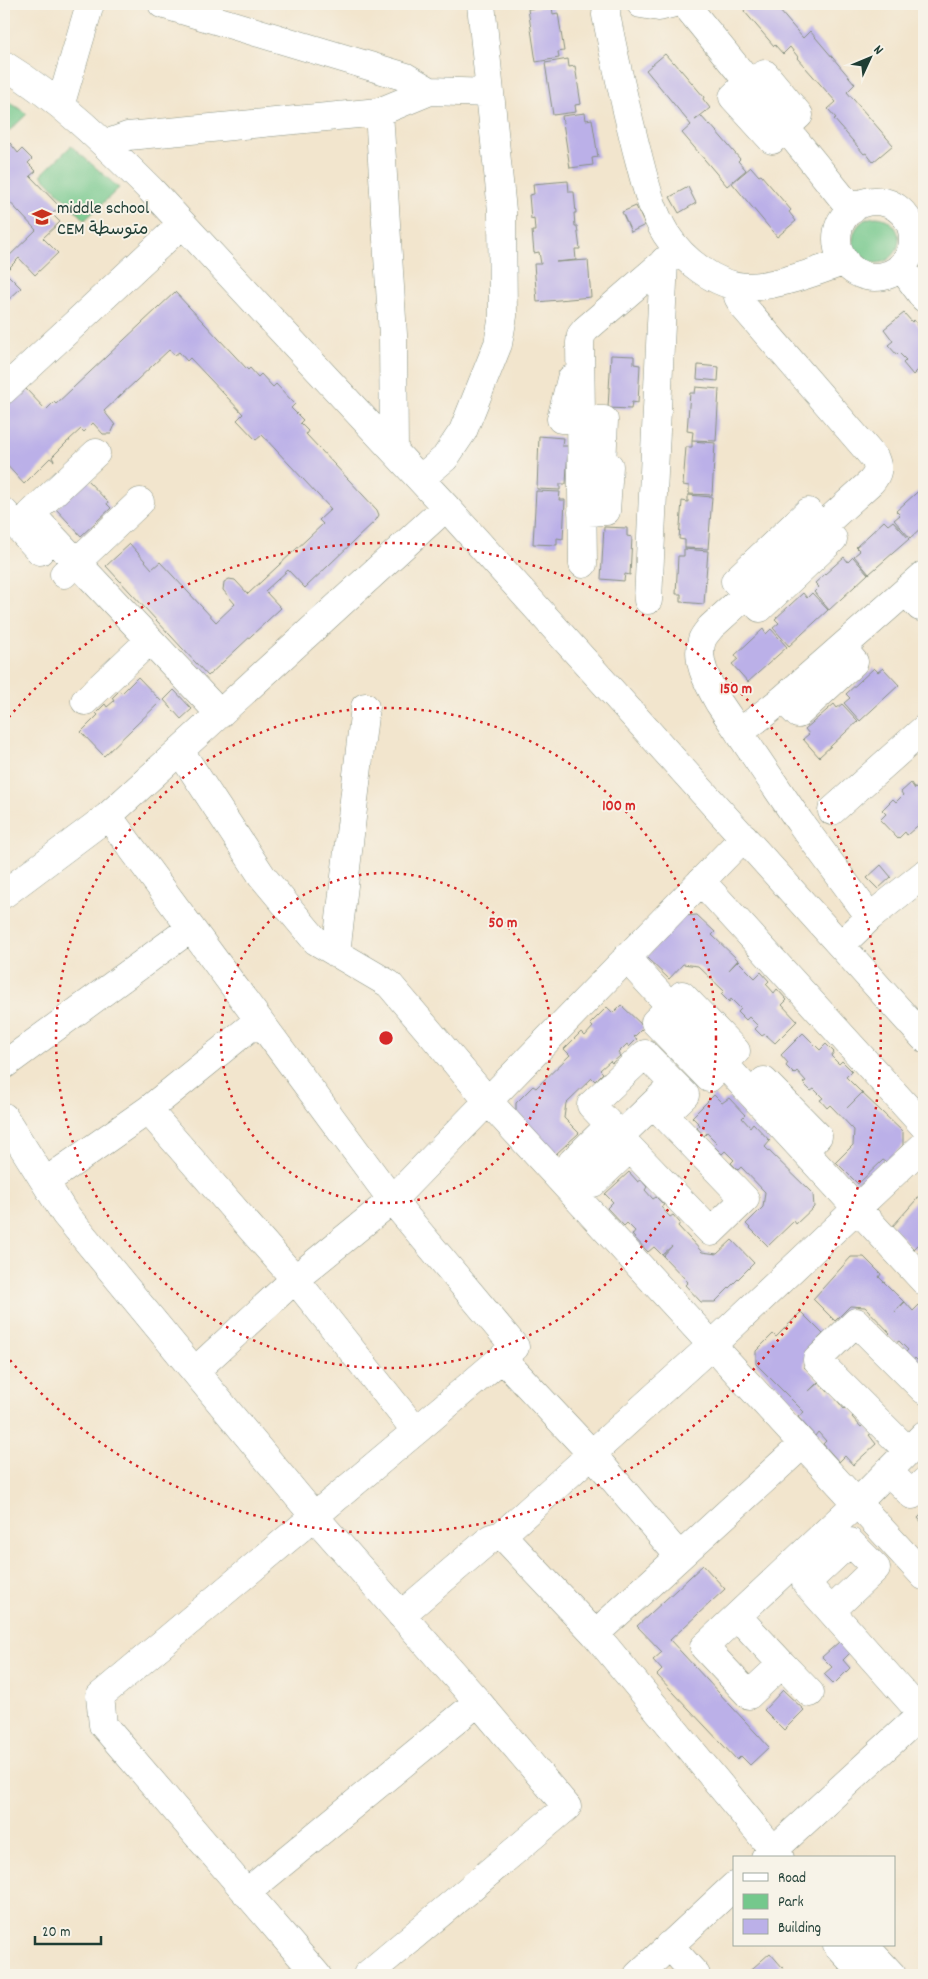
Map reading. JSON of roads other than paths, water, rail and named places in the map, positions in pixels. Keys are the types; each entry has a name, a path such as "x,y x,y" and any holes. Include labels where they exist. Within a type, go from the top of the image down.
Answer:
{"street":[{"path":"61,103 90,4"},
{"path":"162,4 406,77 430,91"},
{"path":"420,480 445,458 463,431 498,344 503,316 502,211 481,4"},
{"path":"607,4 606,15 620,84 650,201 666,233 671,256 648,600"},
{"path":"641,4 659,7 671,4"},
{"path":"684,4 852,210"},
{"path":"4,65 61,103 106,144 182,224 446,507 924,1038"},
{"path":"106,144 128,136 379,112 430,91 490,93"},
{"path":"379,112 392,335 394,451"},
{"path":"882,202 916,212 913,244 907,259 901,267 891,274 874,277 858,272 845,261 840,251 838,234 841,223 852,210 863,204 882,202"},
{"path":"4,390 182,224"},
{"path":"671,256 698,266 719,280 747,287 813,273 845,261"},
{"path":"583,564 582,512 606,512 610,466 602,466 604,420 561,418 581,335 671,256"},
{"path":"901,267 924,298"},
{"path":"737,286 738,297 743,306 875,459 878,467 876,476 871,482 821,527"},
{"path":"96,453 31,514 104,618 118,605 220,714"},
{"path":"69,568 140,502"},
{"path":"4,894 108,816 446,507"},
{"path":"4,512 69,568"},
{"path":"808,512 833,539 760,608 747,594 735,581 808,512"},
{"path":"739,733 783,698 798,714 854,662 842,648 918,590"},
{"path":"747,594 711,627 702,638 700,652 710,688 799,821 870,917"},
{"path":"85,702 150,640"},
{"path":"336,953 365,706"},
{"path":"832,811 924,729"},
{"path":"180,751 262,876 316,941 389,984 488,1101 575,1180 718,1339 803,1444 924,1576"},
{"path":"108,816 392,1200 515,1347 100,1696 103,1725 317,1975"},
{"path":"195,1371 295,1279 392,1200 744,836"},
{"path":"840,945 870,917 924,874"},
{"path":"701,881 924,1126"},
{"path":"4,1065 191,928"},
{"path":"626,958 670,1007"},
{"path":"682,995 736,1051 708,1078 655,1022 670,1007 682,995"},
{"path":"45,1182 148,1110 259,1020"},
{"path":"645,1054 684,1095 664,1115 745,1199 711,1232 630,1148 593,1183 575,1180 572,1162 610,1125 591,1105 645,1054"},
{"path":"723,1064 749,1091 761,1079 818,1136 804,1151 856,1208 921,1272"},
{"path":"575,1180 674,1084"},
{"path":"148,1110 295,1279 416,1431"},
{"path":"4,1117 65,1214 314,1516 478,1702 567,1807 367,1975"},
{"path":"813,1249 924,1145"},
{"path":"800,1235 826,1262 738,1346 718,1339 712,1319 800,1235"},
{"path":"782,1664 749,1695 704,1647 856,1504 916,1443 818,1360 856,1322 924,1390"},
{"path":"401,1616 491,1538 502,1535 718,1339"},
{"path":"502,1358 591,1453 680,1556"},
{"path":"595,1634 803,1444"},
{"path":"888,1471 912,1495 924,1482"},
{"path":"502,1535 595,1634 773,1855 923,1713 832,1610"},
{"path":"737,1616 810,1693"},
{"path":"246,1893 478,1702"},
{"path":"638,1975 733,1887"},
{"path":"669,1945 696,1975"},
{"path":"838,1946 865,1975"},
{"path":"865,1946 892,1975"}],"place":[{"name":"middle school CEM متوسطة","path":"42,217"}]}
